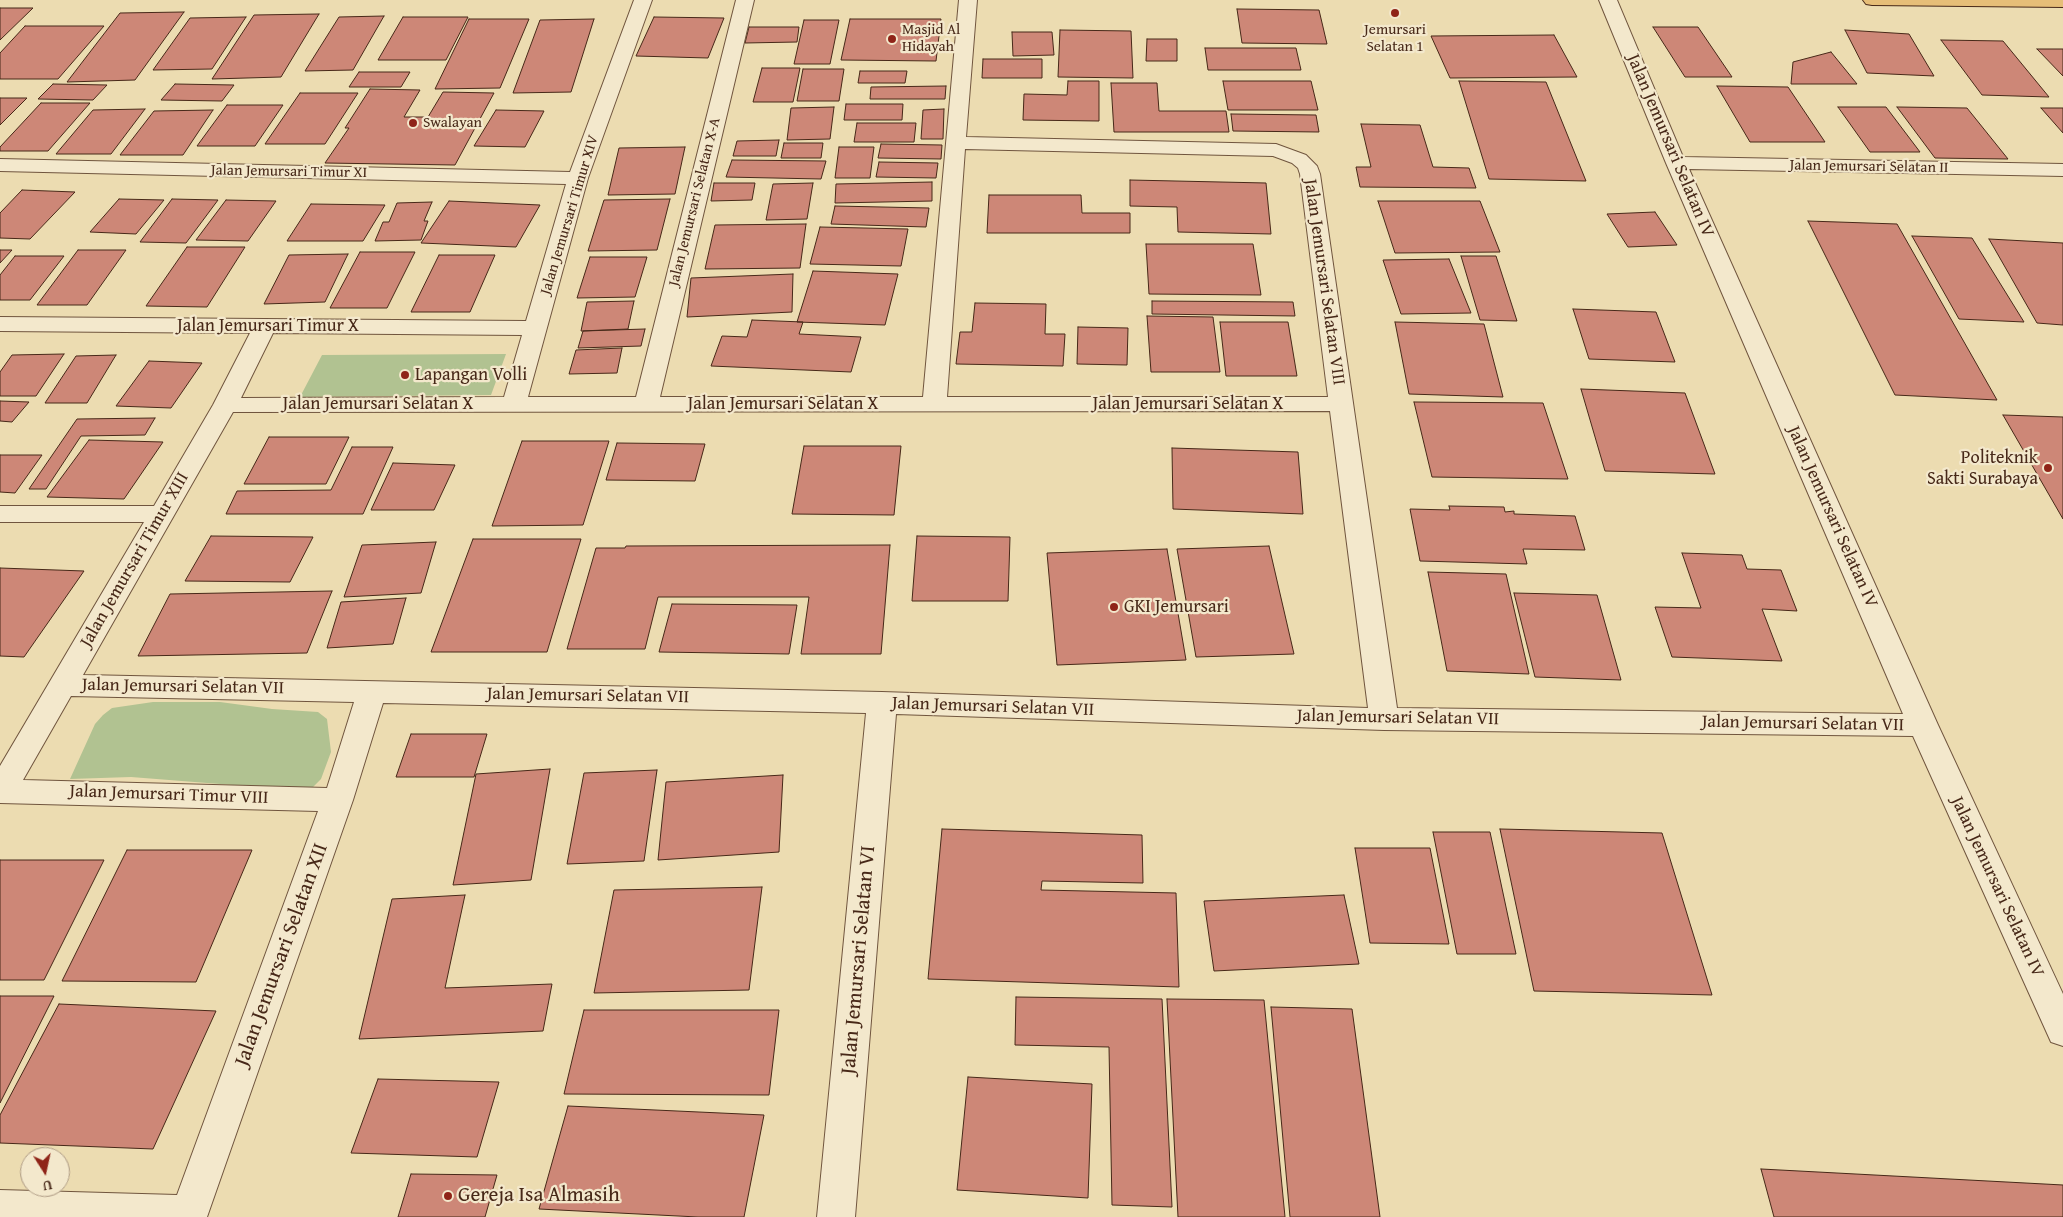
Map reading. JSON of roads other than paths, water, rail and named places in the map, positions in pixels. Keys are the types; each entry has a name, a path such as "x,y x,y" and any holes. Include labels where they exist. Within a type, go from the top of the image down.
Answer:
{"main road":[{"path":"1872,0 2063,2"}],"street":[{"name":"Jalan Jemursari Timur XIV","path":"514,404 578,178 644,0"},
{"name":"Jalan Jemursari Selatan X-A","path":"646,404 745,0"},
{"path":"934,404 968,0"},
{"name":"Jalan Jemursari Selatan IV","path":"1608,0 1676,163 1923,725 2063,1032"},
{"name":"Jalan Jemursari Selatan VIII","path":"956,143 1276,150 1299,159 1307,166 1310,174 1384,719"},
{"name":"Jalan Jemursari Selatan II","path":"1676,163 2063,170"},
{"name":"Jalan Jemursari Timur XI","path":"0,165 578,178"},
{"name":"Jalan Jemursari Timur X","path":"0,324 536,328"},
{"name":"Jalan Jemursari Timur XIII","path":"0,791 225,405 265,326"},
{"name":"Jalan Jemursari Selatan X","path":"225,405 1342,404"},
{"path":"0,514 162,514"},
{"name":"Jalan Jemursari Selatan VII","path":"62,685 882,703 1384,719 1923,725"},
{"name":"Jalan Jemursari Selatan XII","path":"189,1215 338,800 372,692"},
{"name":"Jalan Jemursari Selatan VI","path":"836,1217 882,703"},
{"name":"Jalan Jemursari Timur VIII","path":"0,791 338,800"},
{"path":"0,1208 189,1215"}],"place":[{"name":"Jemursari Selatan 1","path":"1395,13"},
{"name":"Masjid Al Hidayah","path":"892,39"},
{"name":"Swalayan","path":"413,123"},
{"name":"Lapangan Volli","path":"405,375"},
{"name":"Politeknik Sakti Surabaya","path":"2048,468"},
{"name":"GKI Jemursari","path":"1114,607"},
{"name":"Gereja Isa Almasih","path":"448,1196"}]}
